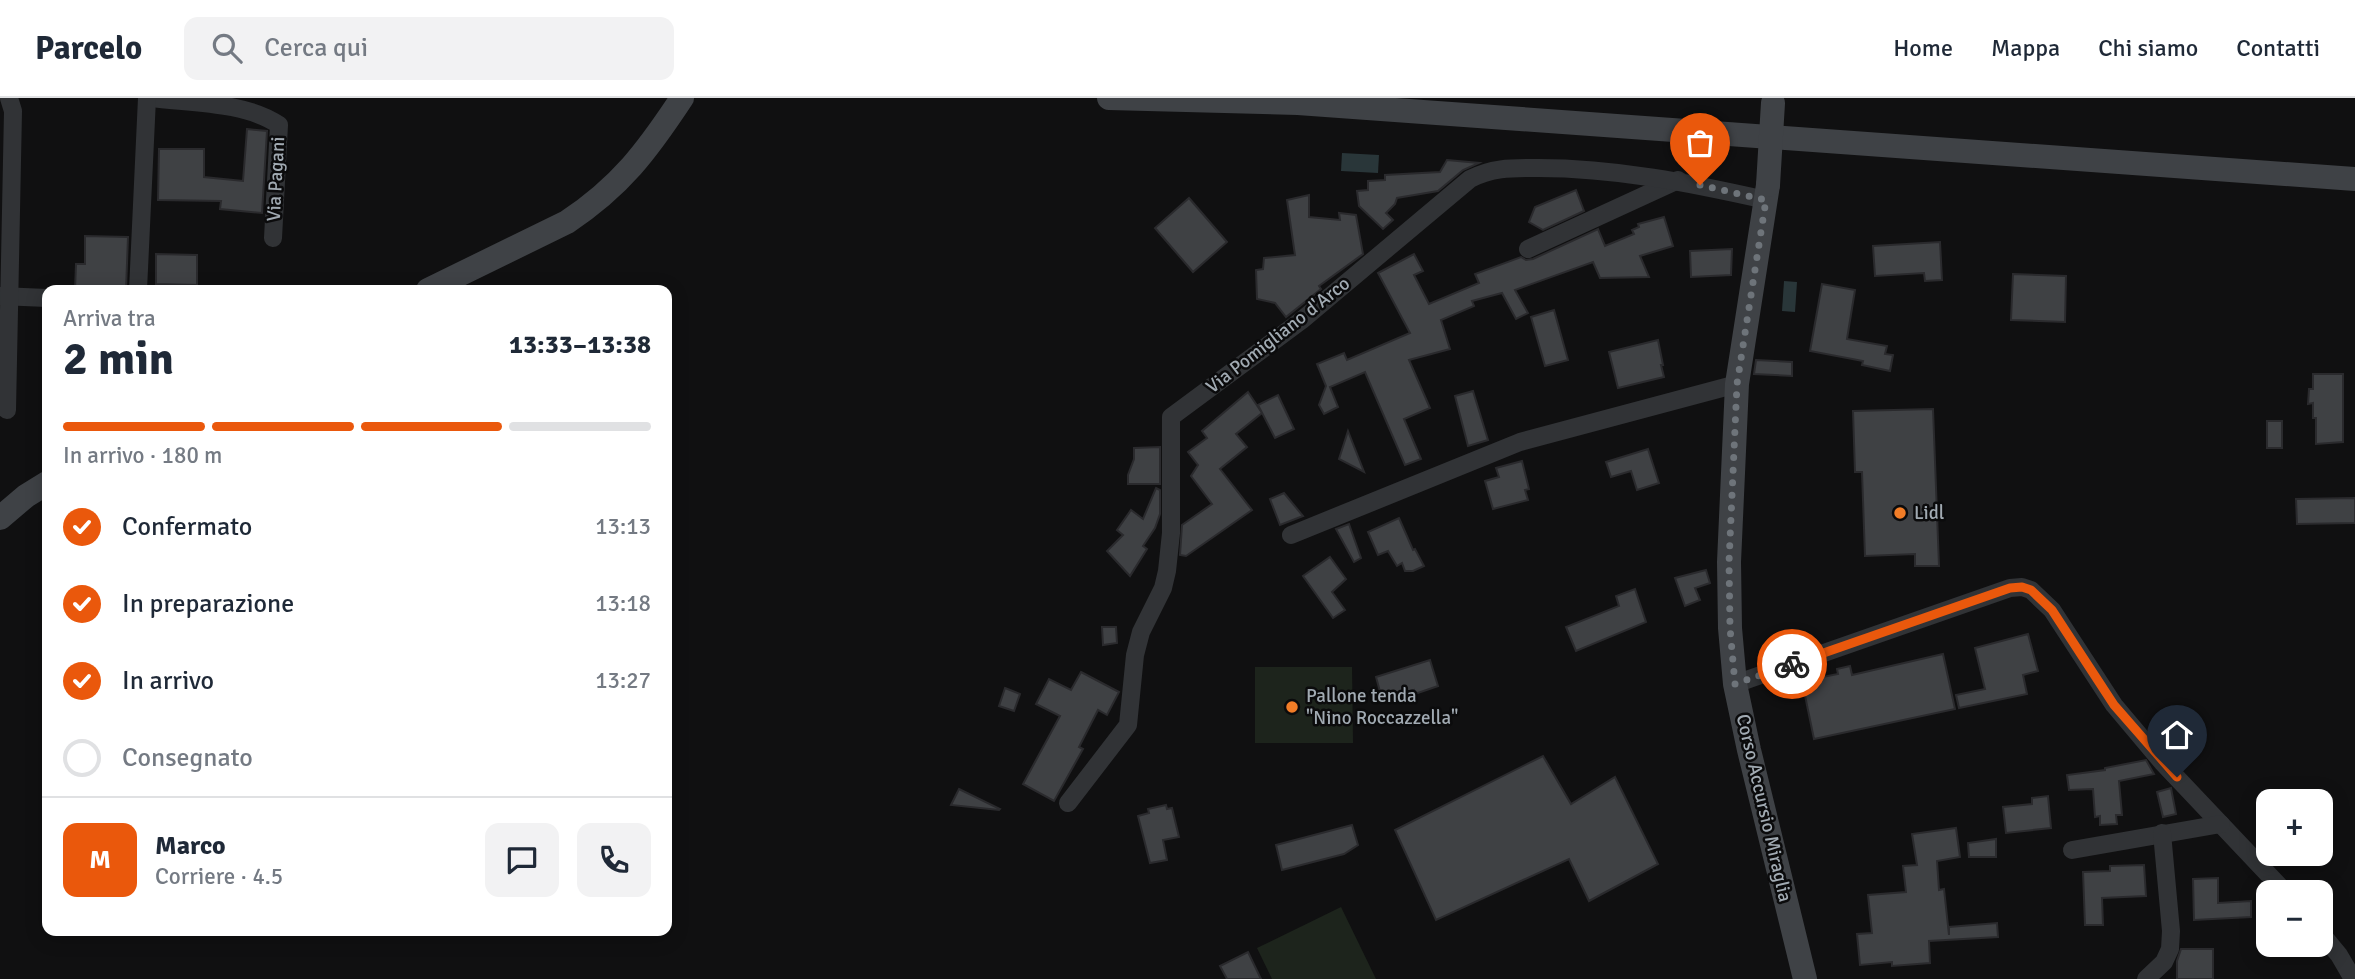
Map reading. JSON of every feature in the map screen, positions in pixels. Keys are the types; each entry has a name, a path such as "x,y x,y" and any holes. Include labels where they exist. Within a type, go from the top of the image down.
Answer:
{"street":[{"path":"7,410 4,295 13,111 9,98"},
{"name":"Via Pagani","path":"138,285 149,98 247,110 267,117 279,125 274,238"},
{"path":"438,285 567,222 586,209 636,164 663,129 682,98"},
{"path":"1110,98 1272,102 2355,179"},
{"name":"Corso Accursio Miraglia","path":"1773,101 1767,193 1737,384 1729,562 1730,628 1735,684 1805,979"},
{"name":"Via Pomigliano d'Arco","path":"1068,803 1128,725 1135,655 1141,632 1163,588 1167,571 1171,533 1171,417 1302,320 1470,179 1484,172 1496,169 1567,168 1767,193"},
{"path":"1528,248 1678,180"},
{"path":"4,295 42,298"},
{"path":"1291,535 1520,442 1737,384"},
{"path":"0,518 42,486"},
{"path":"1735,684 2010,588 2022,587 2031,590 2052,610 2114,705 2162,762 2274,880"},
{"path":"2072,849 2221,824"},
{"path":"2146,979 2164,962 2170,949 2171,931 2162,833"},
{"path":"2333,947 2353,979"}],"shaded area":[{"path":"1342,153 1379,155 1378,173 1341,171"},
{"path":"1784,281 1797,282 1795,312 1782,311"},
{"path":"1255,667 1352,667 1353,743 1255,743"},
{"path":"1341,907 1376,979 1272,979 1257,948"}],"building":[{"path":"247,129 267,131 262,213 220,209 221,201 158,200 159,149 204,149 204,177 243,181"},
{"path":"1447,160 1479,163 1463,170 1438,191 1397,198 1386,213 1393,220 1383,229 1359,206 1357,191 1368,190 1368,181 1385,180 1385,175 1440,172"},
{"path":"1576,190 1584,211 1543,230 1529,222 1535,207"},
{"path":"1309,195 1309,217 1340,220 1339,213 1356,215 1363,254 1319,286 1321,289 1286,317 1275,303 1257,299 1256,270 1263,269 1264,258 1295,255 1287,200"},
{"path":"1189,198 1227,242 1193,272 1155,228"},
{"path":"1664,217 1673,246 1640,256 1649,277 1600,278 1593,262 1515,290 1528,313 1516,319 1502,293 1472,301 1474,306 1441,320 1450,349 1409,360 1430,408 1404,419 1421,459 1405,465 1365,372 1330,387 1338,407 1324,414 1319,405 1326,386 1317,364 1344,353 1347,360 1410,333 1378,273 1414,254 1423,271 1414,275 1429,304 1479,283 1475,274 1521,257 1526,260 1533,259 1598,229 1605,246 1634,234 1632,230 1639,227 1638,224"},
{"path":"85,236 128,237 126,285 75,285 76,264 85,264"},
{"path":"1940,242 1942,280 1925,281 1924,273 1875,276 1873,246"},
{"path":"1732,249 1731,275 1691,277 1690,251"},
{"path":"156,254 197,255 197,285 156,284"},
{"path":"2013,274 2066,276 2065,322 2011,320"},
{"path":"1822,284 1855,290 1847,339 1887,346 1885,354 1893,355 1890,371 1862,365 1863,361 1810,351"},
{"path":"1554,310 1568,360 1545,366 1531,317"},
{"path":"1658,340 1664,377 1618,388 1609,352"},
{"path":"1756,360 1792,362 1792,376 1754,374"},
{"path":"2313,374 2343,374 2343,442 2316,444 2313,403 2308,404 2309,389 2313,389"},
{"path":"1473,391 1488,440 1468,446 1455,396"},
{"path":"1248,392 1262,413 1236,434 1247,447 1220,469 1252,510 1186,556 1180,555 1182,525 1212,504 1191,476 1198,465 1188,452 1207,438 1202,431"},
{"path":"1278,395 1294,429 1275,438 1258,405"},
{"name":"Lidl","path":"1933,409 1939,566 1915,566 1915,554 1865,556 1862,472 1855,472 1853,411"},
{"path":"2267,421 2282,421 2282,448 2267,448"},
{"path":"1348,431 1364,472 1339,459"},
{"path":"1160,447 1160,484 1128,484 1134,448"},
{"path":"1648,449 1659,483 1637,490 1631,471 1611,477 1606,462"},
{"path":"1522,461 1529,489 1525,490 1528,500 1493,509 1485,481 1499,477 1496,468"},
{"path":"1156,488 1160,490 1160,514 1155,528 1143,546 1147,549 1130,576 1107,551 1123,535 1117,530 1131,510 1143,519"},
{"path":"1284,493 1303,516 1280,525 1270,499"},
{"path":"2355,498 2355,523 2297,524 2296,499"},
{"path":"1399,518 1413,550 1415,549 1424,566 1413,571 1405,571 1402,563 1397,566 1388,551 1378,555 1368,532"},
{"path":"1349,524 1361,558 1354,562 1336,529"},
{"path":"1330,557 1346,579 1332,592 1345,610 1333,618 1303,576"},
{"path":"1706,570 1710,583 1695,588 1700,600 1685,606 1675,578"},
{"path":"1635,589 1646,622 1576,651 1566,627 1619,606 1616,596"},
{"path":"1102,627 1116,627 1117,643 1103,645"},
{"path":"2028,634 2038,671 2023,675 2027,694 1959,708 1956,695 1985,689 1975,648"},
{"path":"1943,654 1955,709 1814,739 1802,681 1838,674 1837,669 1850,666 1852,675"},
{"path":"1430,660 1438,686 1415,694 1414,690 1382,699 1376,677"},
{"path":"1081,672 1119,692 1107,715 1098,710 1079,747 1083,749 1054,801 1023,784 1060,716 1036,704 1049,679 1071,690"},
{"path":"1005,688 1020,694 1014,711 999,706"},
{"path":"1543,756 1571,804 1615,777 1658,864 1589,901 1569,859 1436,920 1395,830"},
{"path":"2146,760 2154,774 2119,781 2122,815 2116,815 2117,824 2100,825 2100,816 2095,817 2093,789 2069,790 2067,775 2105,770"},
{"path":"2171,788 2176,814 2163,817 2157,792"},
{"path":"959,789 1000,809 951,805"},
{"path":"2048,796 2051,828 2006,833 2003,807 2032,804 2032,798"},
{"path":"1166,805 1167,809 1172,808 1179,837 1163,840 1167,860 1150,863 1138,816 1149,813 1148,809"},
{"path":"1352,825 1358,845 1344,854 1282,870 1276,845"},
{"path":"1956,828 1960,857 1937,861 1939,890 1944,889 1949,935 1949,927 1997,923 1998,937 1929,941 1930,963 1860,965 1857,934 1872,933 1868,895 1906,892 1903,866 1917,865 1912,834"},
{"path":"1996,839 1996,857 1969,857 1968,843"},
{"path":"2144,865 2146,896 2102,898 2103,925 2085,925 2083,872 2110,871 2110,866"},
{"path":"2218,878 2218,903 2251,901 2251,917 2194,920 2193,879"},
{"path":"2181,949 2213,949 2213,979 2177,979 2177,961"},
{"path":"1248,952 1261,979 1227,979 1220,966"}],"way so far":[{"path":"1700,185 1766,200 1737,384 1729,562 1730,628 1735,684 1792,664"}],"place":[{"name":"Lidl","path":"1900,513"},
{"name":"Pallone tenda \"Nino Roccazzella\"","path":"1292,707"}],"route":[{"path":"1792,664 2010,588 2022,587 2031,590 2052,610 2114,705 2177,777"}]}
